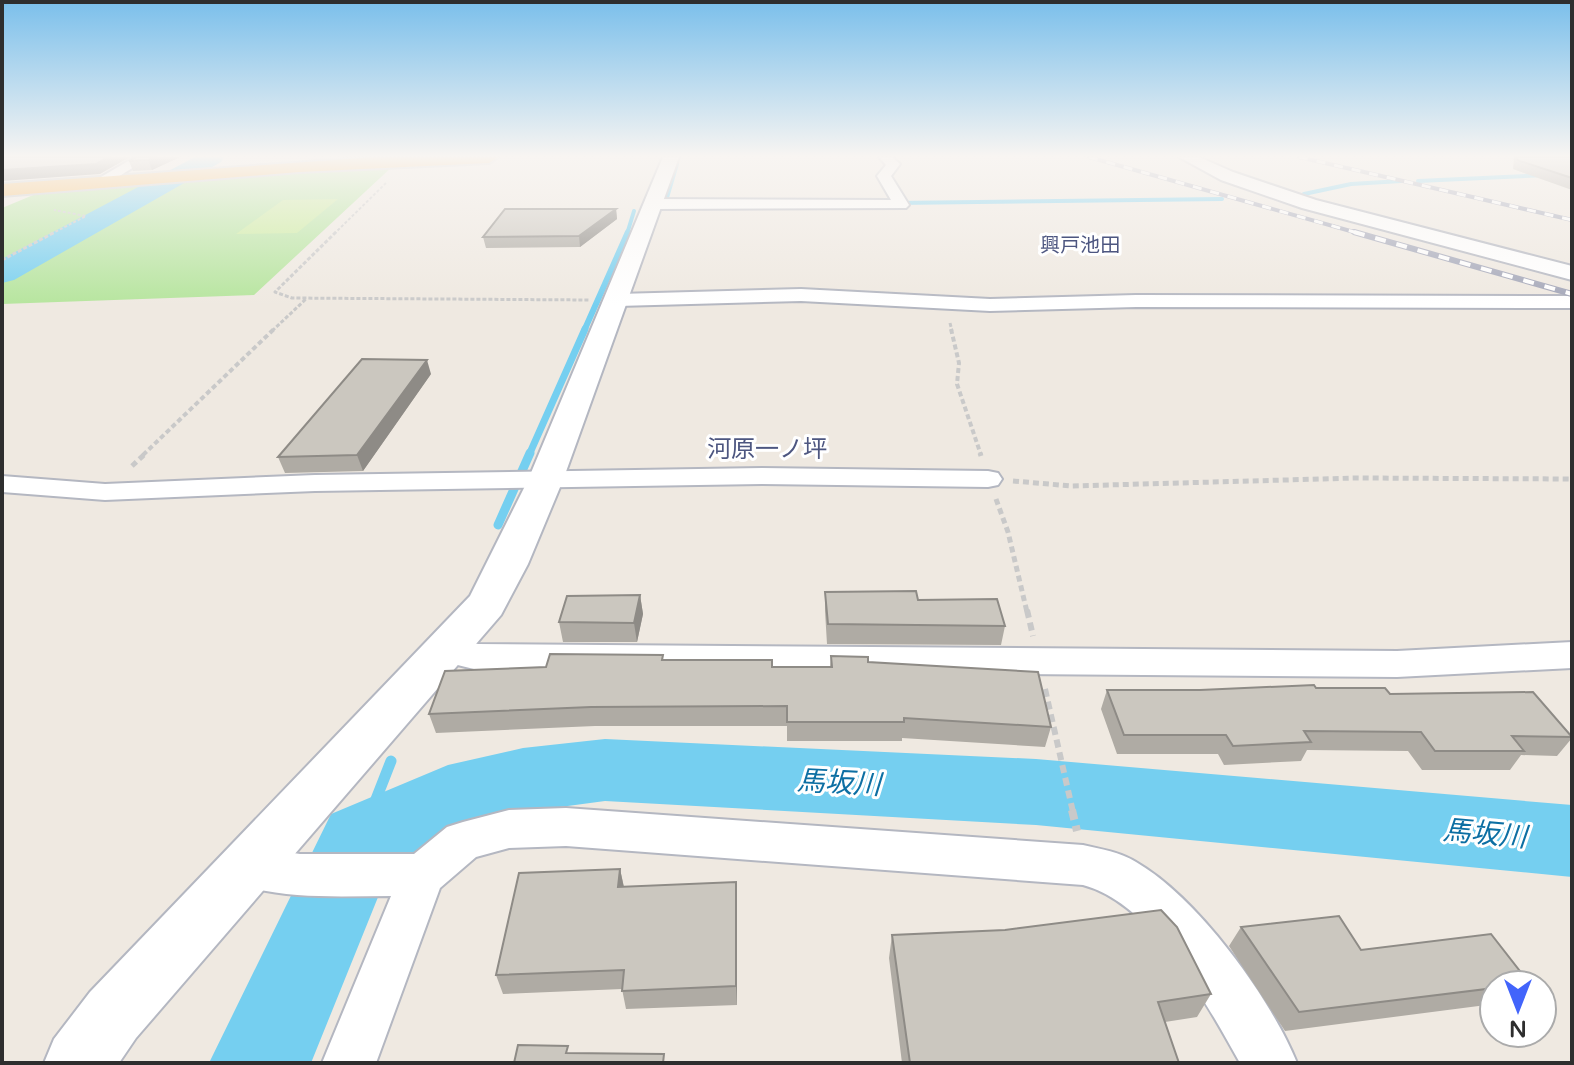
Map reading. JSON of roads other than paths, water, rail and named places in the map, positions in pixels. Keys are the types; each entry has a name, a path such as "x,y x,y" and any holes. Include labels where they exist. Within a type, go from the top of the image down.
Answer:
{"street":[{"path":"78,1063 113,1015 486,605 508,567 545,482 618,300 651,207"},
{"path":"1323,207 1572,273"},
{"path":"618,300 801,295 950,304 1572,302"},
{"path":"2,484 105,492 315,483 545,482 762,476 988,479"},
{"path":"446,650 478,657 1397,664 1572,655"},
{"path":"248,867 300,875 410,874 463,841 509,829 566,827 1083,865 1118,875 1168,915 1236,1005 1270,1063"},
{"path":"349,1063 410,874"}],"waterway":[{"path":"2,273 122,207"},
{"path":"627,234 634,211"},
{"path":"584,331 628,232"},
{"path":"529,455 585,329"},
{"path":"498,525 530,453"},
{"path":"371,812 391,761"},
{"name":"馬坂川","path":"260,1063 360,840 448,798 523,780 605,770 1036,792 1572,841"},
{"path":"360,840 372,810"}],"railway":[{"path":"1265,207 1361,234"},
{"path":"1514,207 1572,220"},
{"path":"1354,232 1572,294"}],"district":[{"name":"興戸池田","path":"1080,245"},
{"name":"河原一ノ坪","path":"767,449"}]}
